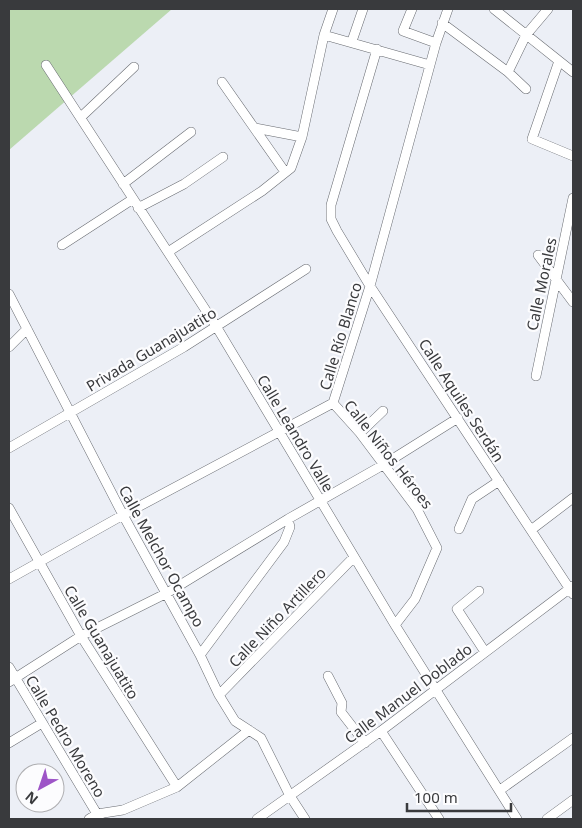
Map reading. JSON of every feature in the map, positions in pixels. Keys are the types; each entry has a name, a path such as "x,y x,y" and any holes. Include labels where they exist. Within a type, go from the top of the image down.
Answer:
{"street":[{"path":"168,252 262,190 291,168 302,137 324,35 333,9"},
{"path":"352,42 363,9"},
{"path":"412,9 403,31 436,43"},
{"name":"Calle Río Blanco","path":"9,579 123,515 333,404 370,286 436,43 448,9"},
{"path":"494,9 573,72"},
{"path":"508,72 526,34 548,9"},
{"path":"442,23 508,72 526,89"},
{"path":"324,35 430,65"},
{"name":"Calle Aquiles Serdán","path":"377,49 331,205 331,219 370,286 572,589"},
{"path":"559,61 532,139 573,156"},
{"name":"Calle Leandro Valle","path":"46,65 216,326 354,557 517,819"},
{"path":"81,118 134,67"},
{"path":"222,82 286,172"},
{"path":"255,128 302,137"},
{"path":"123,184 191,132"},
{"path":"138,208 184,184 223,157"},
{"name":"Calle Morales","path":"536,376 573,198"},
{"path":"62,245 133,199"},
{"path":"538,255 573,302"},
{"name":"Privada Guanajuatito","path":"9,448 216,326 306,269"},
{"name":"Calle Melchor Ocampo","path":"9,294 123,515 200,655 219,695 235,721 261,738 290,796 305,819"},
{"path":"9,347 27,329"},
{"name":"Calle Niños Héroes","path":"333,404 360,433 417,509 437,548 415,599 395,624"},
{"path":"360,433 383,410"},
{"path":"12,680 81,636 167,593 320,500 383,465 458,418"},
{"path":"459,529 472,499 499,481"},
{"path":"531,530 573,498"},
{"name":"Calle Guanajuatito","path":"9,508 81,636 177,787"},
{"path":"200,655 284,542 290,527 288,519"},
{"name":"Calle Niño Artillero","path":"219,695 354,557"},
{"name":"Calle Manuel Doblado","path":"257,819 365,743 572,589"},
{"path":"478,591 457,610 485,652"},
{"name":"Calle Pedro Moreno","path":"9,667 12,680 42,723 95,818"},
{"path":"328,676 342,703 342,712 365,743"},
{"path":"9,743 42,723"},
{"path":"95,818 123,810 177,787 249,730"},
{"path":"381,731 439,819"},
{"path":"500,790 573,738"},
{"path":"547,819 573,800"}],"green space":[{"path":"9,9 172,9 9,150"}]}
